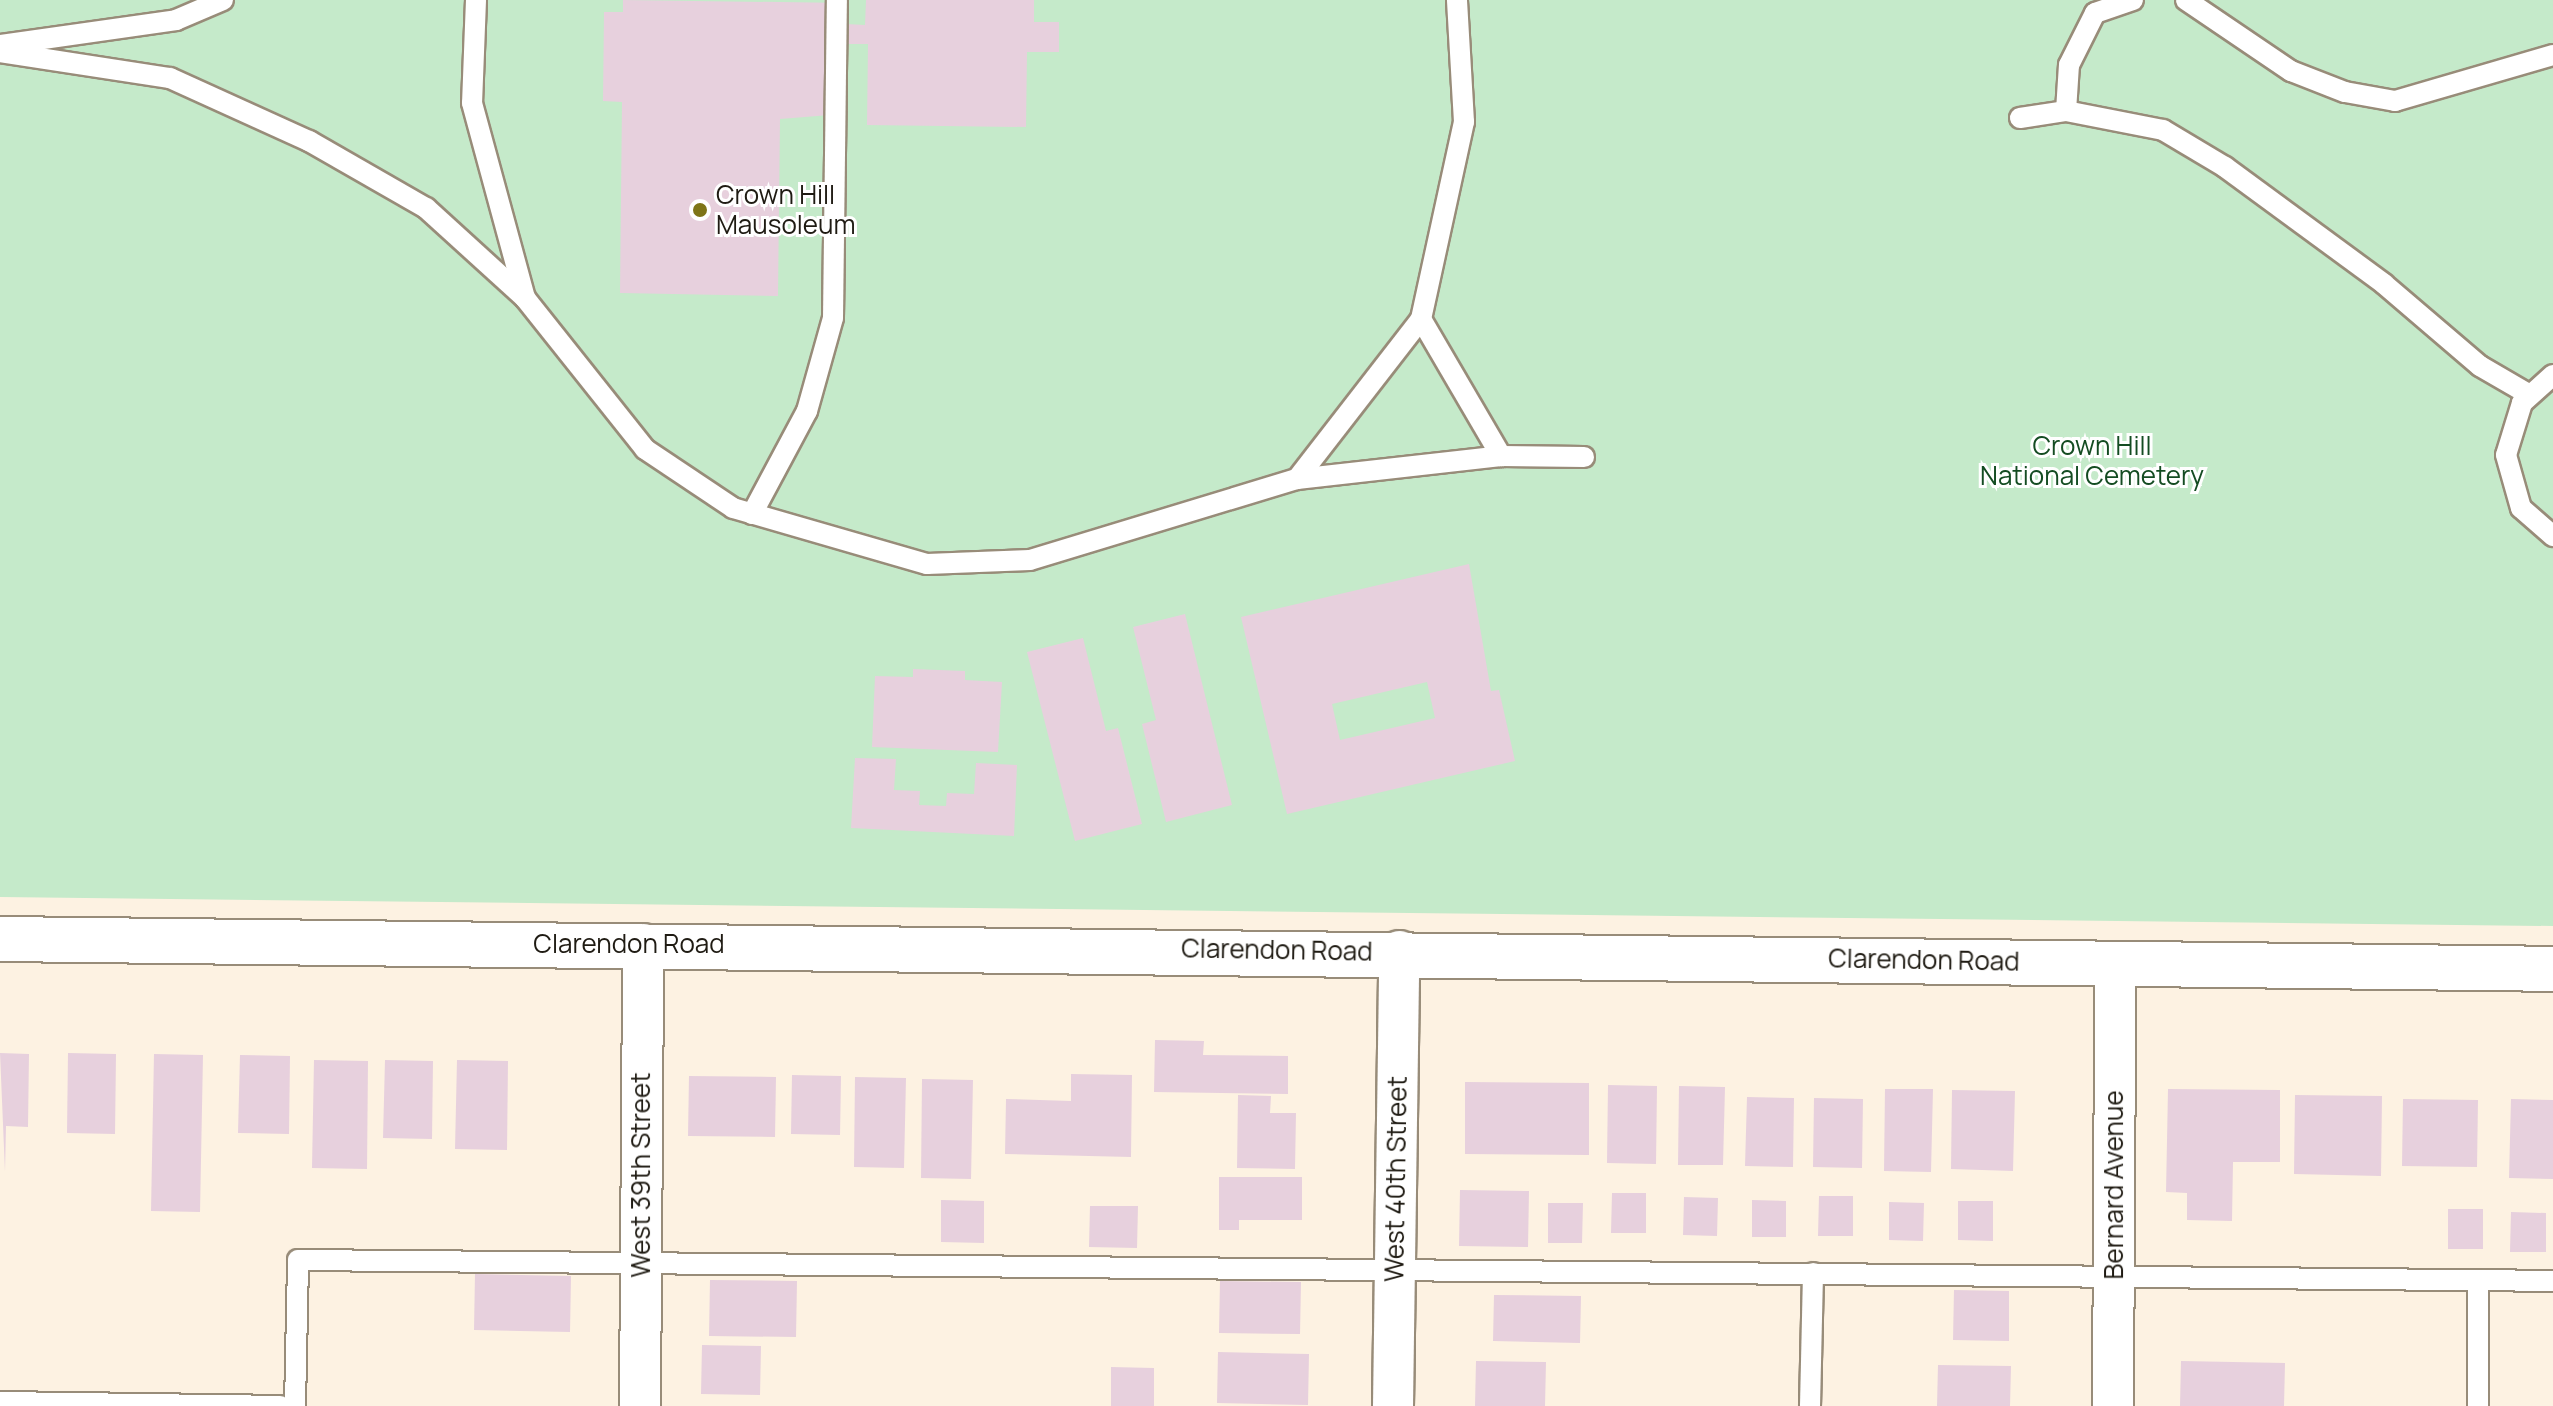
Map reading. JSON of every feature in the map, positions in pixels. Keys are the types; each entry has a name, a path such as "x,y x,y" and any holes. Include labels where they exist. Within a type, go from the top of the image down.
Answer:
{"street":[{"name":"Clarendon Road","path":"0,939 1399,951 2553,969"},
{"name":"West 39th Street","path":"640,1406 643,944"},
{"name":"West 40th Street","path":"1393,1406 1399,951"},
{"name":"Bernard Avenue","path":"2113,1406 2115,964"}],"lane":[{"path":"0,46 176,20 223,0"},
{"path":"476,0 472,103 525,298"},
{"path":"752,514 807,411 833,318 837,0"},
{"path":"1297,479 1421,319 1464,122 1457,0"},
{"path":"2066,111 2069,65 2095,13 2133,0"},
{"path":"2186,0 2291,71 2345,92 2395,101 2553,55"},
{"path":"0,52 170,78 309,141 426,208 525,298 645,449 752,514 927,564 1030,560 1297,479 1501,456 1584,457"},
{"path":"2020,118 2066,111 2163,130 2225,167 2384,284 2480,366 2530,395"},
{"path":"1421,319 1501,456"},
{"path":"2553,375 2530,395 2510,428 2509,483 2521,508 2553,536"},
{"path":"295,1406 298,1260 2553,1281"},
{"path":"1810,1406 1813,1273"},
{"path":"2478,1280 2478,1406"},
{"path":"0,1402 280,1406"}],"green space":[{"name":"Crown Hill National Cemetery","path":"0,0 2553,0 2553,926 0,897"}],"building":[{"name":"Crown Hill Mausoleum","path":"623,0 847,3 846,24 865,25 866,0 1034,0 1034,22 1059,22 1059,52 1027,52 1026,127 867,125 868,44 844,44 842,114 780,119 778,296 620,293 622,102 603,101 604,12 623,12"},
{"path":"1469,564 1491,691 1499,690 1515,761 1287,814 1241,617","holes":["1427,682 1435,718 1340,740 1332,704"]},
{"path":"1185,614 1232,805 1166,822 1142,724 1156,720 1133,627"},
{"path":"1083,638 1106,731 1118,728 1142,824 1075,841 1027,652"},
{"path":"913,669 965,671 965,680 1002,682 998,752 872,747 875,676 913,677"},
{"path":"855,758 896,759 894,790 920,791 919,805 946,806 947,793 974,794 976,763 1017,765 1014,836 851,828"},
{"path":"1155,1040 1204,1041 1203,1055 1288,1056 1288,1094 1154,1092"},
{"path":"0,1053 29,1054 28,1127 6,1126 5,1172"},
{"path":"68,1053 116,1054 115,1134 67,1133"},
{"path":"154,1054 203,1055 200,1212 151,1211"},
{"path":"240,1055 290,1056 289,1134 238,1133"},
{"path":"314,1060 368,1061 367,1169 312,1168"},
{"path":"385,1060 433,1061 432,1139 383,1138"},
{"path":"457,1060 508,1061 507,1150 455,1149"},
{"path":"1071,1074 1132,1075 1131,1157 1005,1154 1006,1099 1071,1101"},
{"path":"792,1075 841,1076 840,1135 791,1134"},
{"path":"689,1076 776,1077 775,1137 688,1136"},
{"path":"855,1077 906,1078 904,1168 854,1167"},
{"path":"922,1079 973,1080 971,1179 921,1178"},
{"path":"1465,1082 1589,1083 1589,1155 1465,1154"},
{"path":"1608,1085 1657,1086 1656,1164 1607,1163"},
{"path":"1679,1086 1725,1087 1723,1165 1678,1165"},
{"path":"1885,1089 1933,1089 1931,1172 1884,1171"},
{"path":"2168,1089 2280,1090 2280,1162 2233,1162 2232,1221 2187,1220 2187,1193 2166,1192"},
{"path":"1952,1090 2015,1091 2013,1171 1951,1169"},
{"path":"1238,1095 1271,1096 1270,1113 1296,1113 1295,1169 1237,1168"},
{"path":"2295,1095 2382,1096 2381,1176 2294,1174"},
{"path":"1747,1097 1794,1098 1793,1167 1745,1166"},
{"path":"1814,1098 1863,1099 1862,1168 1813,1167"},
{"path":"2403,1099 2478,1100 2477,1167 2402,1166"},
{"path":"2511,1099 2553,1100 2553,1179 2509,1178"},
{"path":"1219,1177 1302,1177 1302,1220 1239,1220 1239,1230 1219,1230"},
{"path":"1460,1190 1529,1191 1528,1247 1459,1246"},
{"path":"1612,1193 1646,1193 1646,1233 1611,1233"},
{"path":"1819,1196 1853,1196 1853,1236 1818,1236"},
{"path":"1684,1197 1718,1198 1717,1236 1683,1235"},
{"path":"941,1200 984,1201 984,1243 941,1242"},
{"path":"1752,1200 1786,1201 1786,1237 1752,1237"},
{"path":"1958,1201 1993,1201 1993,1241 1958,1240"},
{"path":"1889,1202 1924,1203 1923,1241 1889,1240"},
{"path":"1548,1203 1583,1203 1582,1243 1548,1243"},
{"path":"1090,1206 1138,1206 1137,1248 1089,1247"},
{"path":"2448,1209 2483,1209 2483,1249 2448,1249"},
{"path":"2511,1212 2546,1213 2546,1252 2510,1252"},
{"path":"475,1274 571,1276 570,1332 474,1330"},
{"path":"710,1280 797,1281 796,1337 709,1336"},
{"path":"1220,1281 1301,1282 1300,1334 1219,1333"},
{"path":"1954,1290 2009,1291 2009,1341 1953,1340"},
{"path":"1494,1295 1581,1296 1580,1343 1493,1341"},
{"path":"702,1345 761,1346 760,1395 701,1394"},
{"path":"1218,1352 1309,1354 1308,1405 1217,1403"},
{"path":"1476,1361 1546,1362 1545,1406 1475,1406"},
{"path":"2181,1361 2285,1363 2284,1406 2180,1406"},
{"path":"1938,1365 2011,1366 2010,1406 1937,1406"},
{"path":"1111,1367 1154,1368 1154,1406 1111,1406"}],"place":[{"name":"Crown Hill Mausoleum","path":"700,210"}]}
